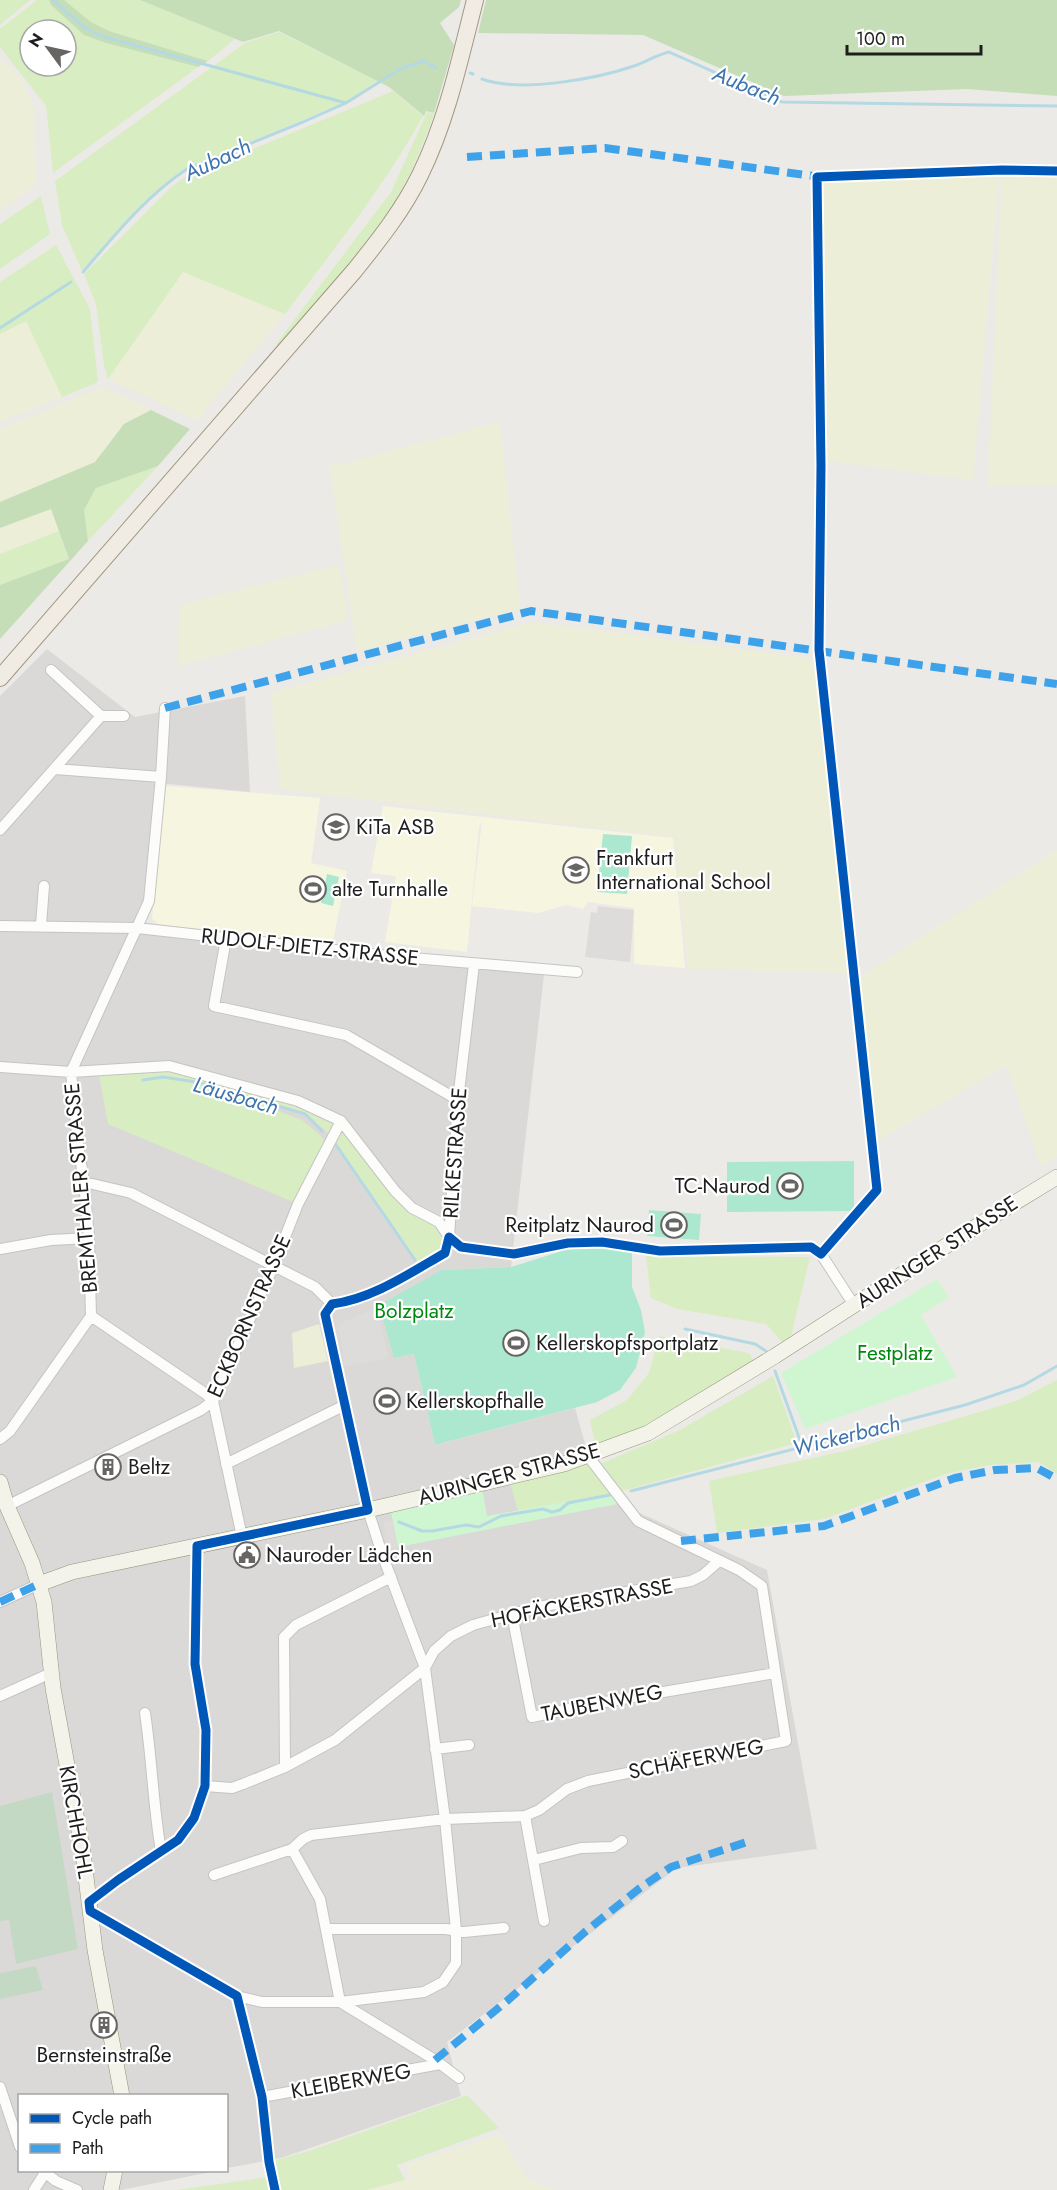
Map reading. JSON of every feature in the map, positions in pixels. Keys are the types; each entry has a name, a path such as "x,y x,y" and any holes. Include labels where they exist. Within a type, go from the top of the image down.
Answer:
{"main road":[{"path":"0,678 356,270 404,205 433,147 452,88 475,0"}],"street":[{"path":"51,670 100,716 124,716"},
{"name":"BREMTHALER STRASSE","path":"0,1440 10,1431 91,1316 89,1238 71,1072 149,901 165,708"},
{"path":"0,830 100,716"},
{"path":"55,769 161,777"},
{"path":"41,926 44,886"},
{"name":"RUDOLF-DIETZ-STRASSE","path":"0,926 137,928 474,964 578,972"},
{"path":"226,939 214,1006 346,1035 458,1100"},
{"name":"RILKESTRASSE","path":"332,1304 344,1302 394,1282 445,1253 449,1237 458,1100 474,964"},
{"path":"0,1067 71,1072 169,1066 298,1101 341,1121 395,1191 412,1208 439,1222 449,1237 461,1246 514,1254 568,1243 602,1242 660,1251 811,1247 822,1254 854,1305"},
{"name":"ECKBORNSTRASSE","path":"7,1506 201,1410 213,1401 274,1265 298,1203 341,1121"},
{"name":"AURINGER STRASSE","path":"39,1584 72,1572 368,1510 564,1464 648,1433 1057,1177"},
{"path":"84,1182 131,1193 315,1287 332,1304 325,1314 368,1510 425,1668 456,1930 456,1963 443,1982 424,1992 340,2002 262,2002 237,1996 90,1906 118,1880 178,1840 194,1818 205,1786 206,1730 195,1664 197,1546"},
{"path":"0,1249 51,1240 89,1238"},
{"path":"91,1316 213,1401 242,1537"},
{"path":"226,1464 345,1405"},
{"name":"SCHÄFERWEG","path":"214,1875 292,1849 311,1835 444,1819 525,1816 588,1780 786,1741 762,1586 738,1570 638,1521 588,1456"},
{"name":"KIRCHHOHL","path":"0,1482 44,1602 51,1674 83,1853 95,1950 122,2094"},
{"name":"HOFÄCKERSTRASSE","path":"205,1786 232,1788 285,1767 335,1740 425,1668 434,1650 451,1636 473,1625 538,1607 691,1581 704,1575 719,1561"},
{"path":"285,1767 284,1637 296,1625 391,1577"},
{"path":"0,1602 39,1584"},
{"name":"TAUBENWEG","path":"512,1614 532,1718 593,1704 775,1672"},
{"path":"0,1696 51,1674"},
{"path":"145,1713 161,1851"},
{"path":"435,1749 469,1745"},
{"path":"525,1816 544,1921"},
{"path":"534,1860 581,1848 613,1847 622,1841"},
{"path":"292,1849 320,1899 340,2002 459,2078"},
{"path":"327,1929 446,1929 464,1932 504,1928"},
{"path":"237,1996 262,2097 269,2162"},
{"name":"KLEIBERWEG","path":"262,2097 440,2064"},
{"path":"0,2087 18,2141"},
{"path":"34,2190 43,2172 56,2181 77,2190"},
{"path":"111,2190 115,2172"}],"shaded area":[{"path":"0,58 21,79 34,107 35,185 0,211"},
{"path":"1000,167 973,480 828,461 821,466 817,177"},
{"path":"1002,170 1057,170 1057,486 988,486"},
{"path":"183,272 285,314 197,420 108,379"},
{"path":"26,321 62,397 0,422 0,334"},
{"path":"102,387 151,410 124,424 95,462 0,502 0,429"},
{"path":"500,422 520,609 357,651 330,467"},
{"path":"51,509 59,531 0,554 0,528"},
{"path":"339,565 348,620 178,666 179,605"},
{"path":"532,622 815,659 852,973 688,969 674,837 280,789 271,693"},
{"path":"47,649 135,717 245,696 250,792 157,783 143,933 544,975 511,1267 442,1270 394,1358 414,1354 435,1445 575,1408 587,1451 635,1511 767,1570 817,1849 677,1868 447,2042 461,2096 281,2158 228,2168 228,2094 18,2094 18,2172 211,2172 121,2190 0,2190 0,696"},
{"path":"166,786 320,798 311,863 347,871 332,946 158,924 152,918"},
{"name":"Frankfurt International School","path":"383,806 673,838 685,968 634,964 634,908 588,902 583,909 566,905 538,913 472,906 482,822 479,827 467,952 385,942 396,876 371,873"},
{"path":"1057,850 1057,1156 1041,1166 1007,1065 879,1140 855,980"},
{"path":"598,906 634,910 630,962 585,957 591,912 597,913"},
{"name":"Kellerskopfhalle","path":"376,1308 389,1358 345,1366 338,1324"},
{"path":"319,1324 328,1361 294,1368 292,1333"},
{"path":"392,1520 398,1547 388,1549 383,1522"},
{"path":"52,1792 78,1949 16,1964 9,1920 0,1921 0,1806"},
{"path":"36,1966 43,1990 0,1999 0,1973"},
{"path":"500,2135 527,2179 554,2190 366,2190 412,2178 405,2165"}],"green space":[{"path":"0,0 30,0 0,25"},
{"path":"37,0 49,0 51,5 65,18 18,18 18,70 0,47 0,29"},
{"path":"49,0 64,0 91,22 109,31 208,61 198,67 106,43 84,35 78,30 78,18 65,18 51,5"},
{"path":"64,0 140,0 235,39 208,61 109,31 91,22"},
{"path":"140,0 461,0 459,7 440,23 454,45 434,113 426,111 424,116 389,87 279,31 243,42"},
{"path":"486,0 1057,0 1057,96 967,89 784,96 643,35 478,33"},
{"path":"78,30 84,35 106,43 198,67 53,173 46,106 24,78 78,78"},
{"path":"279,32 377,81 346,102 186,168 157,190 82,271 62,225 55,181 245,43"},
{"path":"393,91 423,116 375,193 285,314 183,272 108,379 96,304 84,274 171,187 185,177"},
{"path":"427,112 434,114 422,147 396,199 355,256 278,347 276,344 391,192"},
{"path":"41,196 50,234 0,269 0,224"},
{"path":"56,245 90,309 98,382 62,397 26,321 0,334 0,282"},
{"path":"151,410 190,429 158,466 96,488 84,510 88,541 0,639 0,585 69,559 51,509 0,528 0,502 95,462 124,424"},
{"path":"158,466 88,541 84,510 96,488"},
{"path":"59,531 69,560 0,585 0,554"},
{"path":"603,834 632,836 627,894 597,892"},
{"path":"327,874 339,877 333,906 321,903"},
{"path":"169,1066 298,1101 341,1121 395,1191 439,1222 449,1237 445,1253 420,1267 331,1136 307,1114 208,1085 302,1120 321,1136 327,1145 298,1204 108,1124 98,1070"},
{"name":"TC-Naurod","path":"854,1161 854,1211 727,1212 727,1162"},
{"name":"Reitplatz Naurod","path":"649,1210 701,1214 699,1240 647,1236"},
{"name":"Kellerskopfsportplatz","path":"585,1247 609,1247 632,1252 632,1287 641,1310 645,1332 636,1368 620,1390 597,1402 435,1445 414,1354 394,1358 379,1305 442,1270 511,1267 562,1251"},
{"path":"646,1256 810,1257 791,1336 782,1342 766,1324 677,1309 651,1298"},
{"name":"Festplatz","path":"937,1279 949,1297 921,1315 957,1377 805,1429 781,1373"},
{"path":"659,1336 749,1353 753,1360 647,1427 596,1448 590,1420 627,1400 649,1373"},
{"path":"773,1376 797,1443 622,1491 600,1464 680,1430"},
{"path":"1057,1380 1057,1474 1039,1462 989,1465 945,1474 824,1519 717,1533 709,1481 845,1451 966,1416 1016,1401"},
{"path":"588,1461 613,1493 518,1511 510,1483"},
{"path":"482,1488 487,1516 613,1493 617,1504 398,1547 391,1512"},
{"path":"467,2095 499,2128 397,2165 405,2180 366,2190 278,2190 276,2160 309,2151"},
{"path":"268,2177 270,2190 176,2190"}],"waterway":[{"name":"Aubach","path":"53,0 85,28 101,36 346,103 400,69 424,61 436,68"},
{"name":"Aubach","path":"482,79 516,85 579,80 618,71 669,52 782,102 1057,106"},
{"name":"Aubach","path":"83,272 119,230 158,191 187,169 346,103"},
{"name":"Aubach","path":"0,328 71,282"},
{"name":"Läusbach","path":"143,1080 163,1077 196,1082 305,1114 322,1131"},
{"name":"Läusbach","path":"334,1142 415,1260"},
{"name":"Läusbach","path":"685,1329 755,1344 766,1351"},
{"name":"Wickerbach","path":"631,1491 965,1405 1024,1385 1057,1366"},
{"name":"Läusbach","path":"775,1371 800,1440 805,1446"},
{"name":"Wickerbach","path":"399,1522 422,1531 466,1525 479,1527 501,1516 543,1509 552,1512 560,1510 568,1503 610,1495"}],"marked path":[{"path":"467,157 605,148 821,177"},
{"path":"165,708 531,611 1057,684"},
{"path":"681,1541 824,1526 955,1478 995,1470 1037,1468 1057,1479"},
{"path":"0,1602 39,1584"},
{"path":"435,2060 640,1888 671,1867 750,1841"}],"cycle path":[{"path":"275,2190 269,2162 262,2097 237,1996 90,1911 89,1902 178,1840 194,1818 205,1786 206,1730 195,1664 197,1546 368,1510 325,1314 332,1304 376,1291 445,1253 449,1237 461,1247 514,1254 568,1243 602,1242 660,1251 811,1247 821,1254 877,1190 819,650 821,466 817,177 1002,170 1057,171"}],"place":[{"name":"KiTa ASB","path":"336,827"},
{"name":"Frankfurt International School","path":"576,870"},
{"name":"alte Turnhalle","path":"313,889"},
{"name":"TC-Naurod","path":"790,1186"},
{"name":"Reitplatz Naurod","path":"674,1225"},
{"name":"Kellerskopfsportplatz","path":"516,1343"},
{"name":"Kellerskopfhalle","path":"387,1401"},
{"name":"Beltz","path":"108,1467"},
{"name":"Nauroder Lädchen","path":"247,1555"},
{"name":"Bernsteinstraße","path":"104,2025"}],"park label":[{"name":"Bolzplatz","path":"414,1311"}]}
